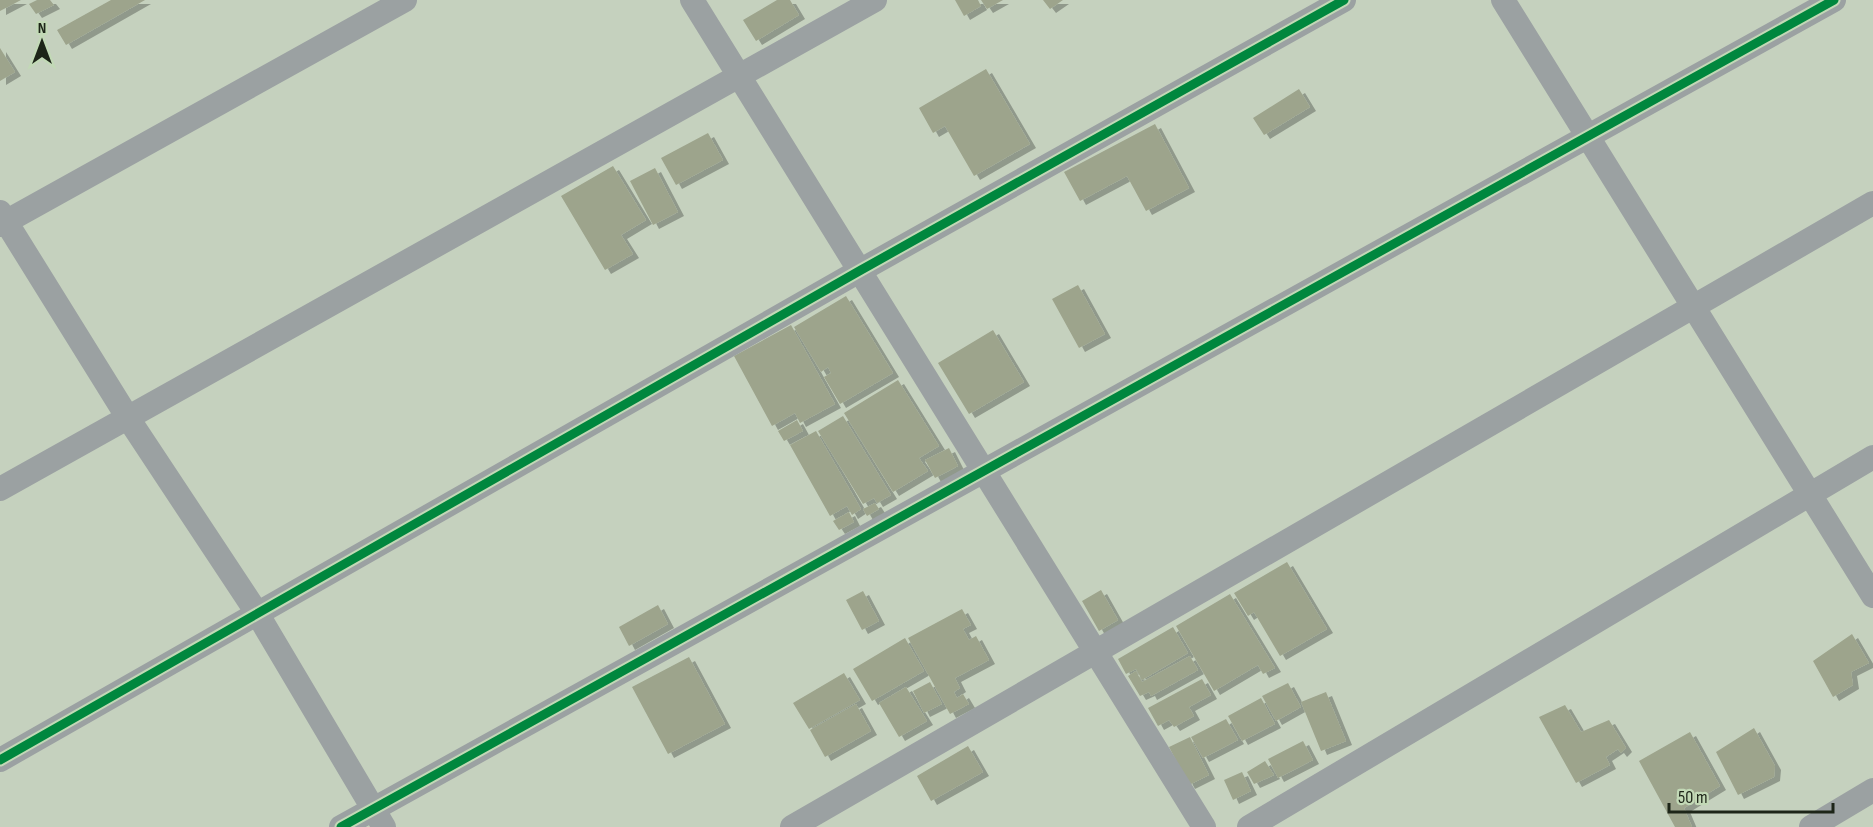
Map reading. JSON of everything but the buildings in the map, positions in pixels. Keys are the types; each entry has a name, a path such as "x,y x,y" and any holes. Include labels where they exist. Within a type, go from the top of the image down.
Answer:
{"street":[{"path":"379,818 257,613 128,418 2,219 405,0"},
{"path":"692,0 1204,827"},
{"path":"0,489 875,0"},
{"path":"0,760 861,270 1344,0"},
{"path":"1503,0 1873,597"},
{"path":"341,827 379,818 982,469 1834,0"},
{"path":"792,827 1873,203"},
{"path":"1249,827 1873,457"},
{"path":"1811,827 1873,790"}],"cycle path":[{"path":"0,760 861,270 1344,0"},
{"path":"341,827 1834,0"}]}
